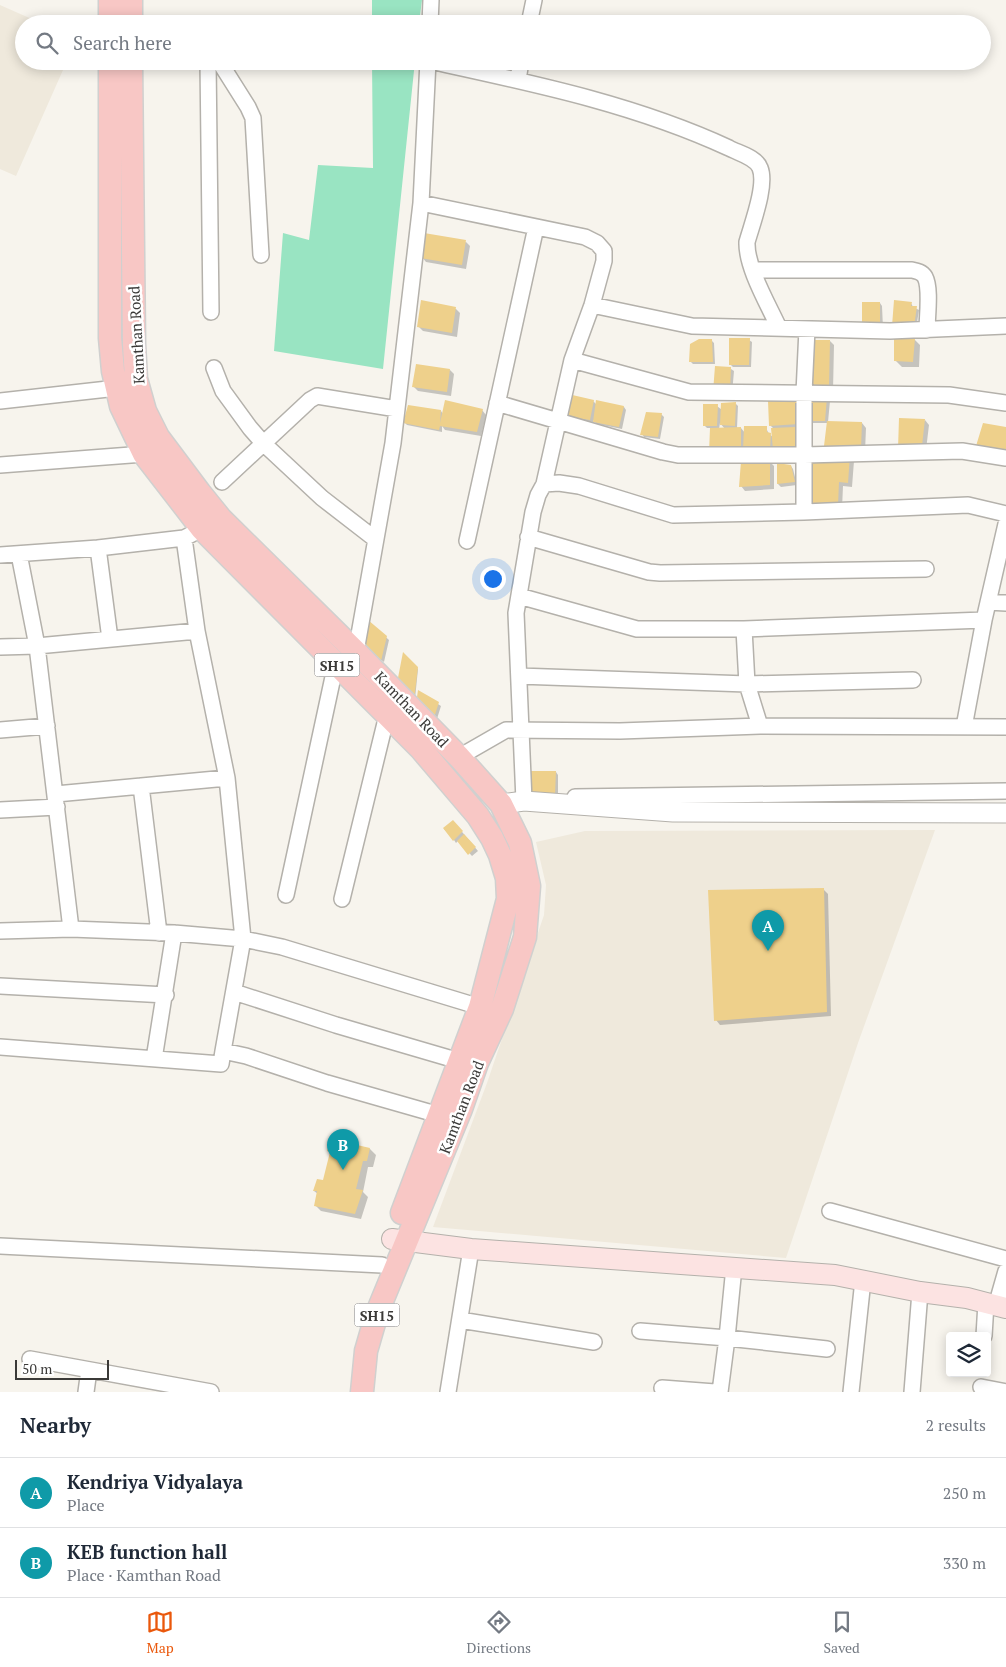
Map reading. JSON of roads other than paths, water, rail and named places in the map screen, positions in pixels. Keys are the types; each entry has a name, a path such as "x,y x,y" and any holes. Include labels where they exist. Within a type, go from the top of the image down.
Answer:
{"main road":[{"path":"110,0 110,15"},
{"path":"131,0 131,15"},
{"name":"Kamthan Road","path":"110,70 110,338 113,371 121,406 154,450 202,529 421,749 478,816 500,855 507,878 508,899 480,1007 439,1115 399,1241 366,1351 362,1392"},
{"name":"Kamthan Road","path":"132,70 136,379 154,450"},
{"path":"109,221 133,224"},
{"name":"Kamthan Road","path":"202,529 356,652 459,757 501,804 520,843 529,886 525,938 502,1009 477,1063 461,1109 399,1241 382,1265 363,1310 350,1359 347,1392"},
{"path":"500,855 520,843"},
{"path":"399,1241 471,1249 835,1275 920,1292 967,1298 996,1306"}],"street":[{"path":"430,15 431,0"},
{"path":"531,15 534,0"},
{"path":"208,70 211,312"},
{"path":"225,70 253,118 261,255"},
{"path":"352,680 393,443 421,203 428,70"},
{"path":"471,70 518,80 619,107 711,140 754,160 760,167 762,175 761,188 747,242 747,251 779,328"},
{"path":"518,80 520,70"},
{"path":"421,203 585,237 596,243 604,251 604,261 592,305 572,360 544,484 538,495 528,537 516,614 524,800"},
{"path":"466,541 536,227"},
{"path":"754,270 912,270 921,272 926,278 927,330"},
{"path":"592,305 686,325 890,331 1006,326"},
{"path":"804,512 804,393 808,329"},
{"path":"572,360 690,392 949,395 1006,402"},
{"path":"214,368 223,391 263,443 322,498 375,539"},
{"path":"0,401 117,388"},
{"path":"222,482 310,400 317,396 397,409"},
{"path":"497,403 678,455 804,455 962,451 1006,458"},
{"path":"0,465 154,450"},
{"path":"544,484 560,483 579,486 673,515 968,505 1006,514"},
{"path":"964,728 984,620 1006,524"},
{"path":"0,555 98,548 202,529 197,631 227,778 243,939 220,1064 0,1047"},
{"path":"528,537 660,574 926,569"},
{"path":"98,548 110,640"},
{"path":"19,554 38,646 71,930"},
{"path":"519,596 637,629 744,629 984,620"},
{"path":"988,602 1006,603"},
{"path":"744,629 747,684 760,726"},
{"path":"0,648 197,631"},
{"path":"286,895 336,663"},
{"path":"519,676 747,684 913,680"},
{"path":"342,900 387,715"},
{"path":"0,730 47,726"},
{"path":"459,757 506,730 620,731 760,726 1006,727"},
{"path":"0,810 141,786 227,778"},
{"path":"141,786 167,933 166,995 154,1059"},
{"path":"501,804 524,800 1006,791"},
{"path":"524,800 673,812 1006,813"},
{"path":"0,931 71,930 167,933 243,939 282,947 480,1007"},
{"path":"0,986 166,995"},
{"path":"234,992 336,1025 459,1061"},
{"path":"223,1051 246,1056 326,1083 439,1115"},
{"path":"830,1212 1006,1259"},
{"path":"0,1246 382,1265"},
{"path":"448,1392 471,1249"},
{"path":"720,1392 728,1338 734,1268"},
{"path":"986,1332 996,1306 1006,1271"},
{"path":"852,1392 863,1280"},
{"path":"912,1392 920,1292"},
{"path":"460,1320 594,1342"},
{"path":"640,1331 827,1349"},
{"path":"30,1359 211,1392"},
{"path":"86,1392 89,1370"},
{"path":"981,1384 1006,1392"},
{"path":"662,1388 716,1392"}],"place":[{"name":"Kendriya Vidyalaya","path":"768,951"},
{"name":"KEB function hall","path":"343,1170"}]}
